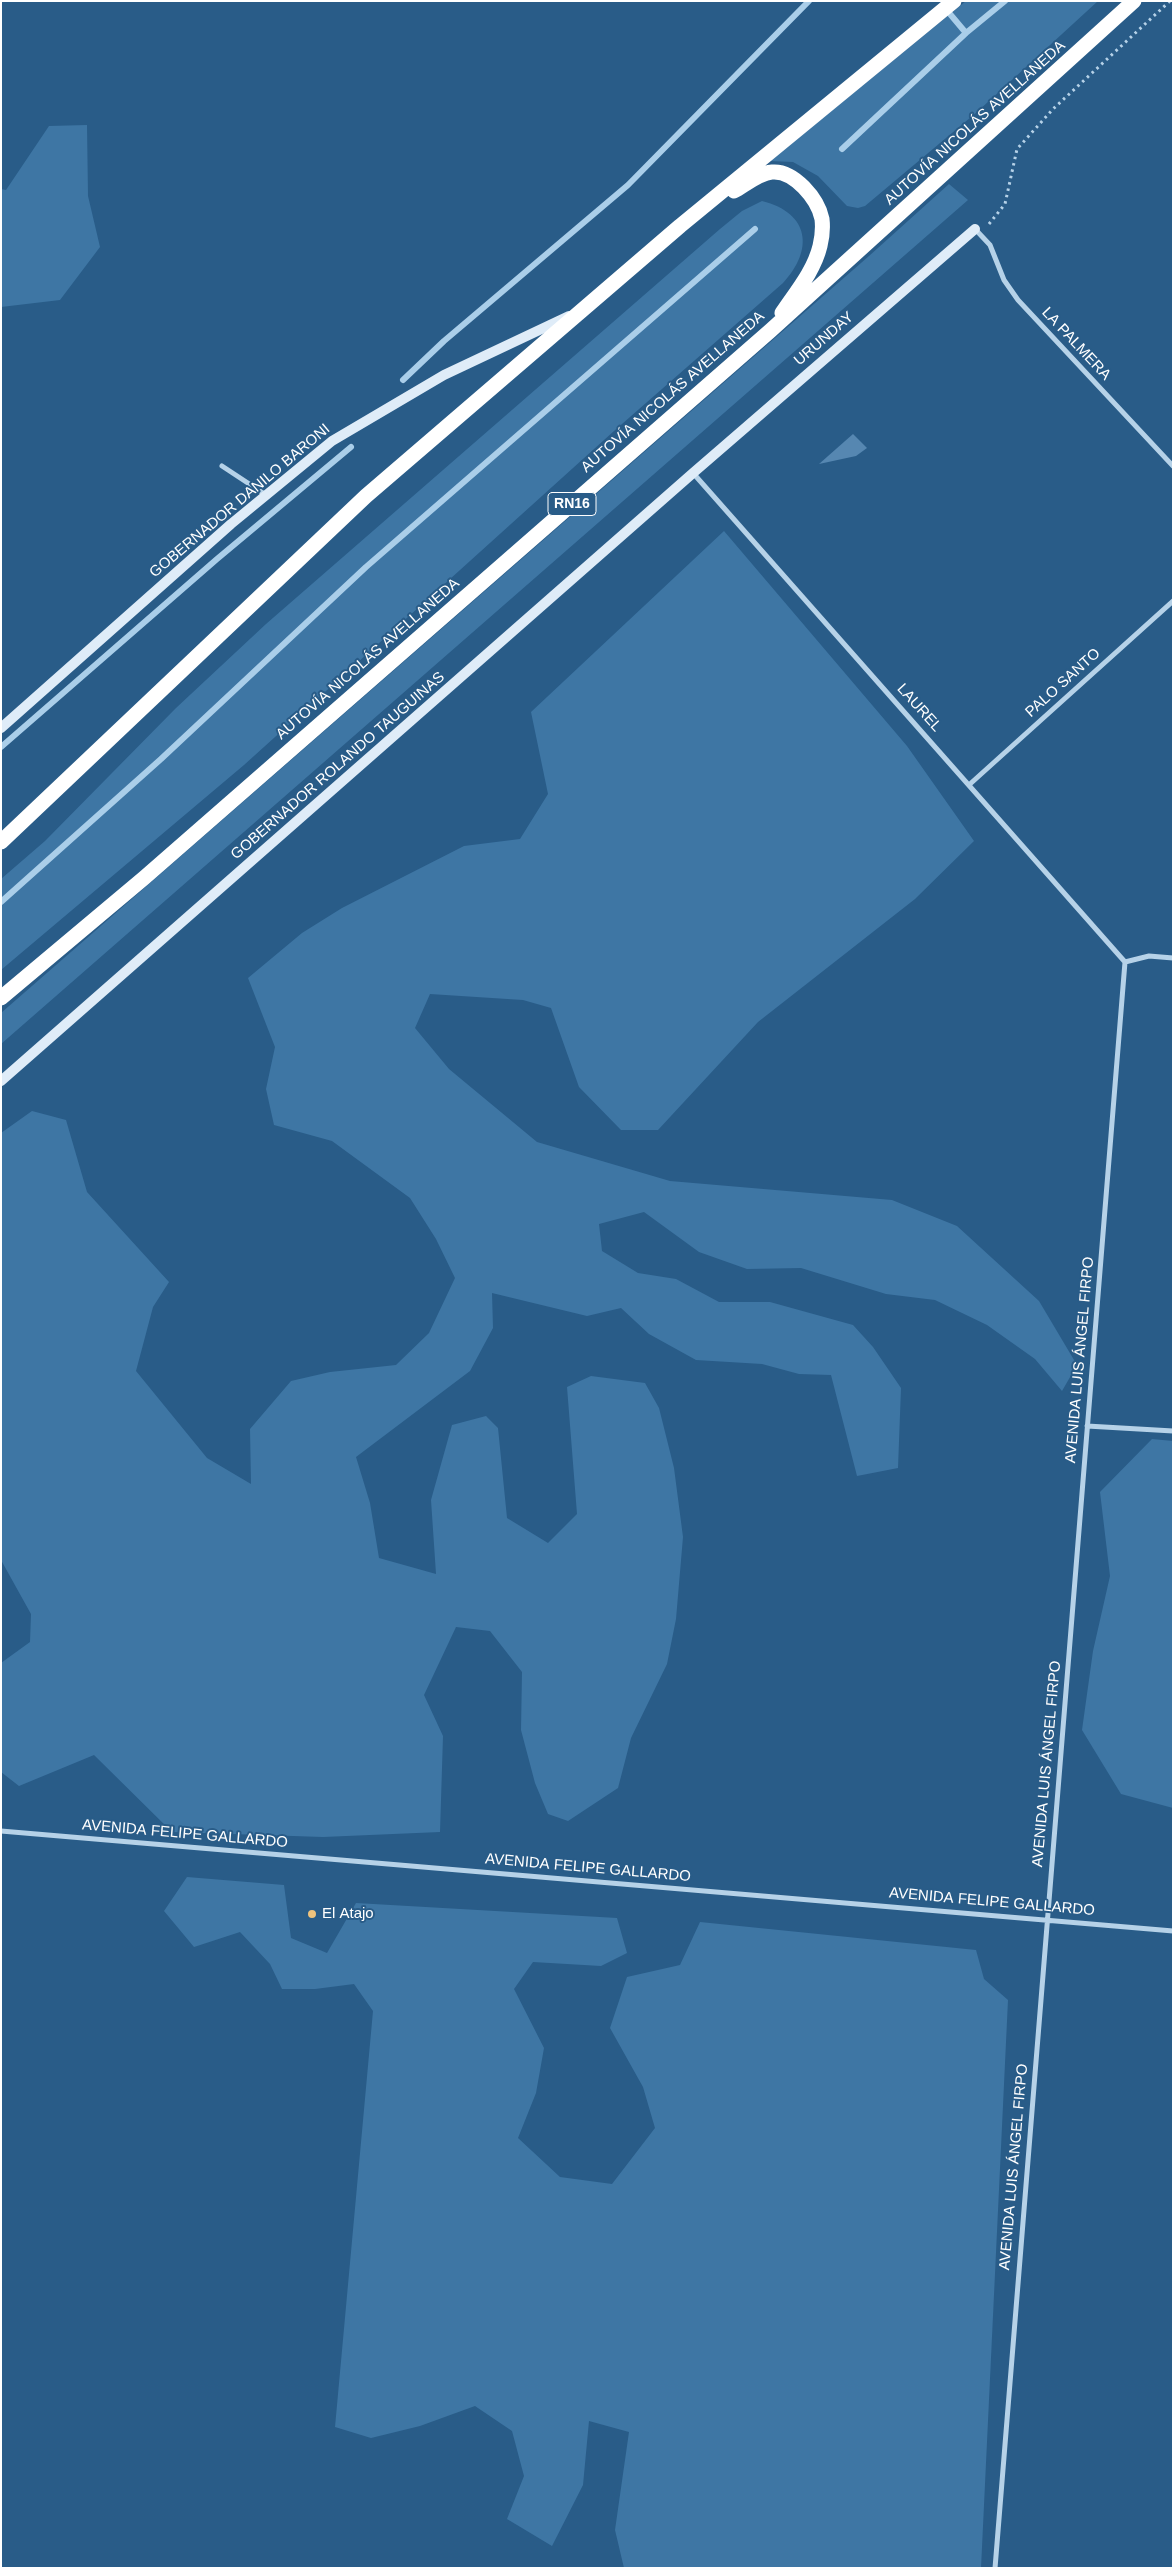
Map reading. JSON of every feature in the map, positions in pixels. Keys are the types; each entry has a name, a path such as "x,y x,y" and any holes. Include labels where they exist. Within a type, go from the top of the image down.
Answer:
{"highway":[{"path":"1,842 366,496 680,226 954,1"},
{"name":"AUTOVÍA NICOLÁS AVELLANEDA","path":"1,998 159,865 770,331 1134,1"},
{"path":"680,226 751,181 772,172 791,177 800,184 816,205 822,218 820,246 814,264 770,331"}],"street":[{"name":"LA PALMERA","path":"978,232 990,245 1004,280 1018,300 1173,466"},
{"name":"URUNDAY","path":"693,473 978,232"},
{"name":"GOBERNADOR DANILO BARONI","path":"1,728 266,495 332,441 411,393 578,312"},
{"path":"222,466 266,495"},
{"name":"LAUREL","path":"693,473 970,784 1125,962"},
{"name":"GOBERNADOR ROLANDO TAUGUINAS","path":"1,1081 693,473"},
{"name":"PALO SANTO","path":"970,784 1173,601"},
{"path":"1125,962 1149,956 1173,958"},
{"name":"AVENIDA LUIS ÁNGEL FIRPO","path":"995,2568 1125,962"},
{"path":"1087,1426 1173,1431"},
{"name":"AVENIDA FELIPE GALLARDO","path":"1,1832 1047,1918 1173,1931"}],"path":[{"path":"978,232 1005,204 1018,149 1053,109 1170,1"}],"shaded area":[{"path":"966,1 1098,1 977,112 865,206 858,208 847,206 818,176 793,162 770,161"},
{"path":"87,125 88,196 100,247 60,300 1,307 1,189 6,190 49,126"},
{"path":"949,184 968,200 1,1044 1,1013 869,256"},
{"path":"762,201 790,214 798,224 802,234 803,246 800,258 783,283 614,431 244,765 1,970 1,879 45,841 176,708 266,624 720,229 742,211"},
{"path":"724,531 907,746 974,841 915,899 758,1022 658,1130 621,1130 579,1087 551,1008 523,1000 430,994 415,1028 449,1069 537,1142 670,1181 892,1200 957,1226 1039,1301 1077,1365 1062,1391 1035,1359 987,1325 935,1300 886,1294 801,1268 747,1269 699,1252 644,1212 599,1224 602,1251 638,1273 676,1279 719,1302 770,1302 853,1325 873,1347 901,1388 898,1468 857,1476 831,1375 799,1374 762,1364 696,1360 649,1334 621,1308 587,1316 492,1293 493,1328 470,1371 356,1457 370,1503 379,1558 436,1574 431,1500 452,1425 486,1416 498,1428 507,1518 548,1543 577,1514 567,1387 591,1376 645,1383 659,1408 674,1468 683,1537 676,1619 667,1664 631,1738 618,1788 568,1821 548,1814 535,1783 521,1730 522,1672 490,1631 456,1627 424,1695 443,1736 440,1832 323,1837 172,1832 94,1755 19,1786 1,1772 1,1663 30,1642 31,1614 1,1560 1,1133 32,1111 66,1120 87,1192 169,1282 153,1307 136,1371 207,1458 251,1484 250,1429 291,1381 330,1372 396,1365 429,1333 455,1278 436,1239 410,1198 332,1141 274,1125 266,1089 275,1047 248,978 302,933 342,908 464,846 520,839 548,794 531,712"},
{"path":"1152,1439 1173,1441 1173,1808 1121,1794 1082,1730 1093,1651 1110,1576 1100,1492"},
{"path":"187,1877 284,1885 291,1938 327,1953 356,1903 617,1918 627,1953 601,1966 533,1962 514,1989 544,2048 536,2093 518,2138 560,2177 612,2184 655,2128 643,2087 610,2028 627,1977 680,1965 700,1922 976,1950 984,1979 1008,2000 981,2568 624,2568 615,2530 629,2432 589,2421 583,2485 552,2546 507,2519 524,2476 512,2431 475,2406 420,2426 371,2438 335,2427 373,2011 354,1984 315,1989 282,1989 270,1964 240,1932 194,1947 164,1911"}],"building":[{"path":"853,434 867,448 856,456 819,464"}],"waterway":[{"path":"403,380 444,341 628,185 809,1"},
{"path":"842,149 966,33 1005,1"},
{"path":"950,14 966,33"},
{"path":"1,902 161,759 366,567 755,229"},
{"path":"1,747 217,559 351,447"}],"place":[{"name":"El Atajo","path":"312,1914"}]}
